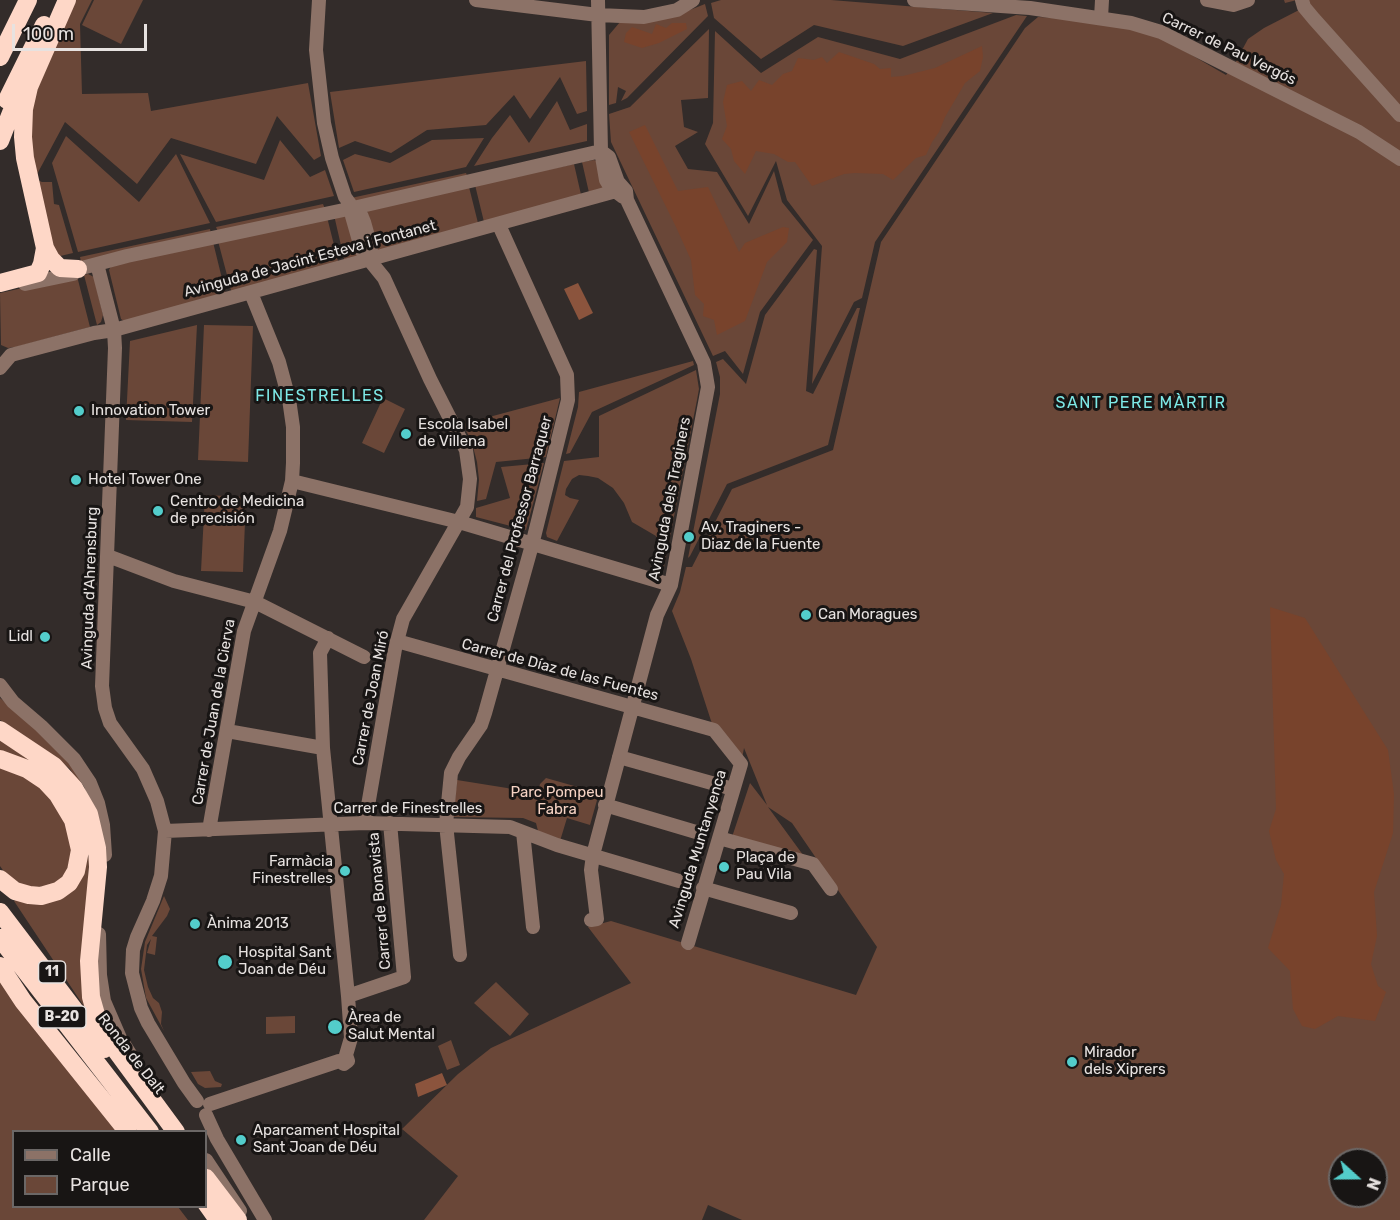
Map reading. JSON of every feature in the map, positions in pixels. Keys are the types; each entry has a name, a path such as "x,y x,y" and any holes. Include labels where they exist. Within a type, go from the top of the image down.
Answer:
{"highway":[{"path":"0,57 28,0"},
{"path":"67,0 29,87 24,109 25,158 45,248 60,268 78,269"},
{"path":"0,117 29,53 54,6"},
{"path":"0,141 54,6"},
{"path":"0,283 38,273 45,248"},
{"path":"0,730 60,772 74,788 89,814 97,848 98,867 89,980 91,997 97,1018 109,1041 175,1130"},
{"path":"0,759 27,769 45,781 58,795 73,820 80,850 76,871 69,883 58,891 42,896 29,896 15,891 0,879"},
{"name":"11","path":"0,892 106,1052"},
{"path":"92,927 102,898"},
{"name":"Ronda de Dalt","path":"0,912 168,1130"},
{"name":"B-20","path":"0,938 149,1130"},
{"path":"0,961 63,1036 123,1097"},
{"path":"0,966 23,1001 127,1130"},
{"path":"207,1180 218,1220"},
{"path":"213,1200 238,1220"},
{"path":"196,1208 206,1220"}],"street":[{"name":"Carrer de Joan Miró","path":"319,0 316,50 324,123 343,191 352,208 360,212 371,247 370,261 384,278 430,379 466,450 470,481 467,507 403,619 397,641 365,823"},
{"path":"476,0 598,15 644,17 677,10 693,0"},
{"path":"598,0 601,151 606,180 620,191"},
{"name":"Carrer de Pau Vergós","path":"914,0 1031,4 1131,23 1161,32 1359,132 1400,159"},
{"path":"1101,18 1102,0"},
{"path":"1207,0 1233,5 1248,0"},
{"path":"1302,0 1304,7 1314,19 1400,115"},
{"path":"1314,0 1314,19"},
{"path":"0,289 73,274 78,269 103,263 601,151"},
{"name":"Avinguda de Jacint Esteva i Fontanet","path":"6,351 87,334 116,325 131,325 620,191"},
{"name":"Avinguda dels Traginers","path":"597,919 591,870 593,855 657,615 671,585 708,387 708,375 704,363 620,191"},
{"name":"Carrer del Professor Barraquer","path":"460,955 446,824 451,773 481,725 532,545 566,411 569,387 563,365 498,225"},
{"name":"Avinguda d'Ahrensburg","path":"103,263 116,325 102,686 110,723 143,768 158,801 165,831 158,890 137,937 132,956 132,973 138,999 148,1023 184,1083 204,1107 217,1139 264,1219"},
{"path":"251,292 279,362 289,399 293,438 292,481 459,522 671,585"},
{"path":"0,368 6,351"},
{"name":"Carrer de Juan de la Cierva","path":"209,830 244,631 280,531 292,481"},
{"path":"108,556 174,581 255,602 364,657"},
{"path":"204,1107 342,1058 351,1038 323,748 320,653 328,638"},
{"name":"Carrer de Díaz de las Fuentes","path":"397,641 714,730 741,765"},
{"path":"0,685 13,702 74,759 90,783 103,825 105,856 99,927 99,975 109,1014 128,1051 184,1130"},
{"path":"227,731 323,748"},
{"path":"619,757 733,789"},
{"name":"Avinguda Muntanyenca","path":"688,943 741,765"},
{"path":"605,805 696,832"},
{"name":"Carrer de Finestrelles","path":"165,831 365,823 510,827 548,842 678,881"},
{"name":"Carrer de Bonavista","path":"348,996 404,977 390,823"},
{"path":"523,832 533,927"},
{"path":"719,837 813,864 831,889"},
{"path":"703,888 790,913"},
{"path":"207,1162 246,1220"}],"green space":[{"path":"76,0 92,0 80,24 82,94 148,93 151,111 308,83 321,156 314,160 277,116 256,164 171,138 137,184 65,122 35,178 30,150 30,106"},
{"path":"94,0 143,0 121,44 82,25"},
{"path":"721,0 831,0 993,13 903,46 814,25 761,59 714,18 711,3"},
{"path":"1297,0 1400,0 1400,1220 742,1220 708,1205 702,1220 424,1220 458,1176 402,1129 458,1074 491,1048 631,983 588,927 611,921 856,995 877,947 792,823 768,807 806,859 732,837 750,783 767,805 744,748 741,764 714,730 691,659 672,611 680,592 686,567 692,567 732,489 833,450 881,242 1025,28 1038,17 1100,20 1164,39 1226,75 1248,39 1299,10"},
{"path":"705,4 708,16 627,98 621,101 626,91 618,87 616,103 609,105 609,35 620,22 672,17"},
{"path":"1016,15 1027,16 875,242 862,298 854,302 812,384 822,246 787,200 776,161 748,216 705,144 713,123 715,31 761,73 818,37 900,59"},
{"path":"709,29 708,98 681,100 684,127 698,132 675,146 688,169 717,172 749,224 774,171 782,202 813,240 760,312 743,374 725,351 713,356 611,142 609,114 630,107"},
{"path":"586,61 587,111 577,114 560,77 530,119 514,95 486,125 427,130 391,153 355,141 339,148 330,92"},
{"path":"557,101 570,130 587,124 587,141 474,166 510,115 529,143"},
{"path":"66,136 139,202 176,154 210,223 78,252 52,163"},
{"path":"484,138 466,167 354,192 343,160 355,154 390,163 432,140"},
{"path":"280,140 310,177 325,170 334,196 216,222 180,154 264,180"},
{"path":"594,160 599,162 605,188 590,197 582,162"},
{"path":"574,164 582,199 485,226 475,185"},
{"path":"466,173 468,178 356,202 351,198"},
{"path":"35,179 52,182 54,204 59,205 73,253 56,257"},
{"path":"469,187 479,227 377,251 367,211"},
{"path":"323,204 325,209 218,232 216,227"},
{"path":"345,214 358,257 345,263 334,215"},
{"path":"327,217 339,265 232,294 218,241"},
{"path":"210,229 211,234 81,262 80,257"},
{"path":"213,242 226,295 124,321 121,319 109,270 111,266"},
{"path":"814,249 817,250 806,391 813,394 857,308 860,308 828,445 727,484 688,558 720,394 720,377 716,362 723,359 746,384 765,315"},
{"path":"84,275 94,277 103,315 101,322 97,325"},
{"path":"77,276 90,327 16,347 8,348 1,345 0,293"},
{"path":"197,325 192,422 126,420 130,341"},
{"path":"204,325 253,326 248,462 198,460"},
{"path":"693,361 694,365 592,412 570,453 566,454 578,407 579,392"},
{"path":"696,370 699,389 664,567 658,570 651,568 661,546 656,536 632,522 624,503 613,488 598,478 579,475 572,479 565,495 579,500 557,541 547,537 546,533 564,461 599,457 599,416"},
{"path":"383,398 405,409 384,453 362,443"},
{"path":"560,398 546,457 496,462 486,499 477,501 479,480 477,462 472,443 463,424"},
{"path":"544,463 526,530 476,517 476,508 510,498 501,467"},
{"path":"205,495 246,497 243,572 201,571"},
{"path":"0,698 49,739 76,771 87,796 70,769 0,720"},
{"path":"0,739 37,761 79,817 0,753"},
{"path":"0,765 28,775 62,811 72,847 69,869 56,885 28,888 7,876 0,866"},
{"name":"Parc Pompeu Fabra","path":"546,778 599,793 590,825 567,818 560,841 538,831 536,823 523,818 453,817 457,780 507,788 537,796 540,784"},
{"path":"79,817 82,821 89,860 85,1008 14,901 18,898 62,894"},
{"path":"164,896 170,909 152,936 157,937 155,955 147,953 151,939 147,945 144,970 148,987 162,1012 161,1024 164,1031 146,998 141,969 145,942"},
{"path":"0,973 121,1130 12,1130 12,1208 179,1208 188,1220 0,1220"},
{"path":"496,982 529,1014 510,1036 474,1003"},
{"path":"295,1016 295,1033 266,1034 266,1017"},
{"path":"451,1040 460,1065 447,1070 438,1046"},
{"path":"210,1071 215,1081 222,1084 221,1087 205,1088 198,1084 191,1072"}],"shaded area":[{"path":"672,23 686,23 687,29 659,43 642,48 624,42 626,33 632,27 652,34 656,24 666,28"},
{"path":"982,46 983,57 980,71 965,83 926,155 916,158 893,180 883,174 855,173 844,174 812,186 795,162 788,162 774,154 756,151 745,174 734,161 731,149 722,139 727,126 723,102 727,85 742,81 751,91 759,80 772,85 783,74 792,71 798,58 814,60 822,57 827,63 839,52 874,64 880,69 891,68 891,77 935,68"},
{"path":"645,125 678,191 708,187 739,252 745,243 783,227 789,228 787,242 767,262 745,321 717,335 714,320 703,316 704,304 695,295 691,260 629,132"},
{"path":"578,283 593,313 579,320 564,289"},
{"path":"1270,607 1305,618 1388,750 1394,794 1393,833 1374,892 1377,936 1371,964 1378,986 1386,992 1375,1021 1338,1016 1315,1029 1302,1026 1293,1009 1290,971 1268,948 1281,905 1284,874 1276,860 1269,831 1276,809"},
{"path":"442,1073 447,1085 418,1097 415,1084"}],"place":[{"name":"Innovation Tower","path":"79,411"},
{"name":"Escola Isabel de Villena","path":"406,434"},
{"name":"Hotel Tower One","path":"76,480"},
{"name":"Centro de Medicina de precisión","path":"158,511"},
{"name":"Av. Traginers - Diaz de la Fuente","path":"689,537"},
{"name":"Can Moragues","path":"806,615"},
{"name":"Lidl","path":"45,637"},
{"name":"Plaça de Pau Vila","path":"724,867"},
{"name":"Farmàcia Finestrelles","path":"345,871"},
{"name":"Ànima 2013","path":"195,924"},
{"name":"Hospital Sant Joan de Déu","path":"225,962"},
{"name":"Àrea de Salut Mental","path":"335,1027"},
{"name":"Mirador dels Xiprers","path":"1072,1062"},
{"name":"Aparcament Hospital Sant Joan de Déu","path":"241,1140"}],"district":[{"name":"FINESTRELLES","path":"320,396"},
{"name":"SANT PERE MÀRTIR","path":"1141,403"}]}
